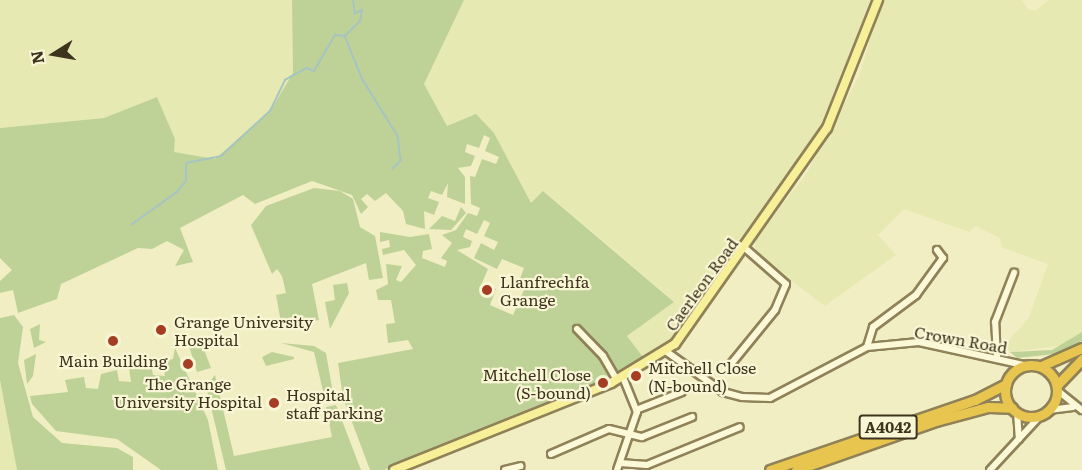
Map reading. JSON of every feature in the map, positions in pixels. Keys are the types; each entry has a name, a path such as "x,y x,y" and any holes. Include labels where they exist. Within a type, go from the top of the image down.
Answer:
{"highway":[{"path":"1082,348 1041,366 1024,365 1006,384 1014,410 1046,412 1057,388 1082,359"},
{"path":"1041,366 1057,388"},
{"name":"A4042","path":"770,470 975,400 1006,384"},
{"name":"A4042","path":"796,470 945,418 988,407 1014,410"}],"main road":[{"name":"Caerleon Road","path":"394,470 620,379 667,352 745,248 827,128 878,0"}],"street":[{"path":"731,364 775,310 786,284 745,248"},
{"path":"867,346 873,327 916,296 944,258 937,250"},
{"path":"999,357 995,322 1014,273"},
{"path":"1011,282 1018,285"},
{"path":"577,328 603,356 620,379 636,410 630,435 617,470"},
{"name":"Crown Road","path":"667,352 723,392 770,398 867,346 919,342 999,357 1024,365"},
{"path":"733,350 740,355"},
{"path":"1057,388 1074,406 1082,410"},
{"path":"636,410 682,392"},
{"path":"990,470 1046,412 1074,406"},
{"path":"1014,410 1019,440"},
{"path":"551,454 609,429 642,437 692,417"},
{"path":"620,463 647,465 740,427"},
{"path":"505,470 520,466"}],"green space":[{"path":"0,0 292,0 293,73 270,111 215,159 174,152 175,139 157,97 104,118 0,128"},
{"path":"292,0 464,0 424,84 447,126 476,114 494,133 531,203 543,191 674,302 627,336 646,361 618,377 580,325 574,332 587,341 611,377 474,436 384,470 370,470 343,398 338,363 413,349 408,340 388,343 386,324 395,323 391,300 378,300 376,290 388,284 386,264 402,266 396,280 401,282 416,265 404,250 383,255 382,249 390,247 389,240 380,242 380,232 410,237 429,234 432,249 423,251 422,258 445,267 447,261 441,258 452,243 442,235 456,230 468,213 477,216 480,208 471,204 470,176 475,177 482,159 496,164 499,157 485,151 490,138 484,135 479,148 467,144 465,152 475,156 471,166 458,168 465,177 465,204 447,197 448,183 442,195 431,191 428,198 439,202 434,215 424,211 425,229 406,224 403,211 386,193 375,201 367,194 361,199 368,207 361,214 352,195 312,181 255,204 243,195 180,228 193,262 175,266 184,250 167,241 152,249 138,248 61,284 57,299 18,313 13,290 0,293 0,281 12,270 0,258 0,128 104,118 157,97 175,139 174,152 215,159 270,111 293,73","holes":["484,220 490,223 484,236 498,242 494,250 481,243 474,258 497,269 502,259 524,268 517,287 524,290 513,315 490,305 496,289 482,283 488,269 457,250 470,247 472,241 463,237 466,229 477,234"]},
{"path":"464,0 874,0 825,124 681,331 646,361 627,336 674,301 544,191 531,204 494,133 481,125 447,126 424,84"},
{"path":"882,0 1022,0 1028,10 1036,10 1049,0 1082,0 1082,332 1065,345 1010,352 1005,345 1029,317 1048,264 1001,247 1000,238 975,226 969,232 904,209 878,235 896,255 825,306 756,254 755,241 806,174 859,76"},
{"path":"314,188 340,191 353,199 360,227 375,236 383,278 369,280 366,263 312,284 319,320 282,328 276,295 286,293 282,276 277,269 272,274 251,225 266,206"},
{"path":"461,207 466,213 451,230 429,229 442,216 455,221"},
{"path":"347,283 349,293 330,329 325,302 335,300 333,285"},
{"path":"14,315 23,327 18,363 33,417 62,443 117,448 133,457 133,470 17,470 0,380 0,318"},
{"path":"40,324 39,340 46,342 34,348 30,329"},
{"path":"1082,332 1082,341 1064,353 1017,358 1010,352 1052,350"},
{"path":"192,340 202,344 211,368 197,372 189,346"},
{"path":"281,343 314,346 326,353 334,399 325,400 314,352"},
{"path":"175,348 208,420 218,470 161,470 117,439 56,431 32,404 30,396 68,392 65,380 84,377 86,388 98,389 101,374 117,370 119,381 131,382 129,368 151,364 153,375 165,376 163,361 173,359"},
{"path":"272,352 294,357 294,359 266,366 262,357"},
{"path":"36,354 33,376 27,384 24,360"},
{"path":"215,375 234,456 332,437 326,407 336,405 361,470 226,470 206,386"},
{"path":"0,380 9,428 17,470 0,470"}],"waterway":[{"path":"131,225 177,192 186,181 186,163 221,156 270,111 285,80 307,68 314,71 335,35 345,36 360,21 362,10 355,14 353,0"},
{"path":"345,36 363,80 398,136 401,161 393,169"}],"place":[{"name":"Llanfrechfa Grange","path":"487,290"},
{"name":"Grange University Hospital","path":"161,330"},
{"name":"Main Building","path":"113,341"},
{"name":"The Grange University Hospital","path":"188,364"},
{"name":"Mitchell Close (N-bound)","path":"636,376"},
{"name":"Mitchell Close (S-bound)","path":"603,383"},
{"name":"Hospital staff parking","path":"274,403"}]}
